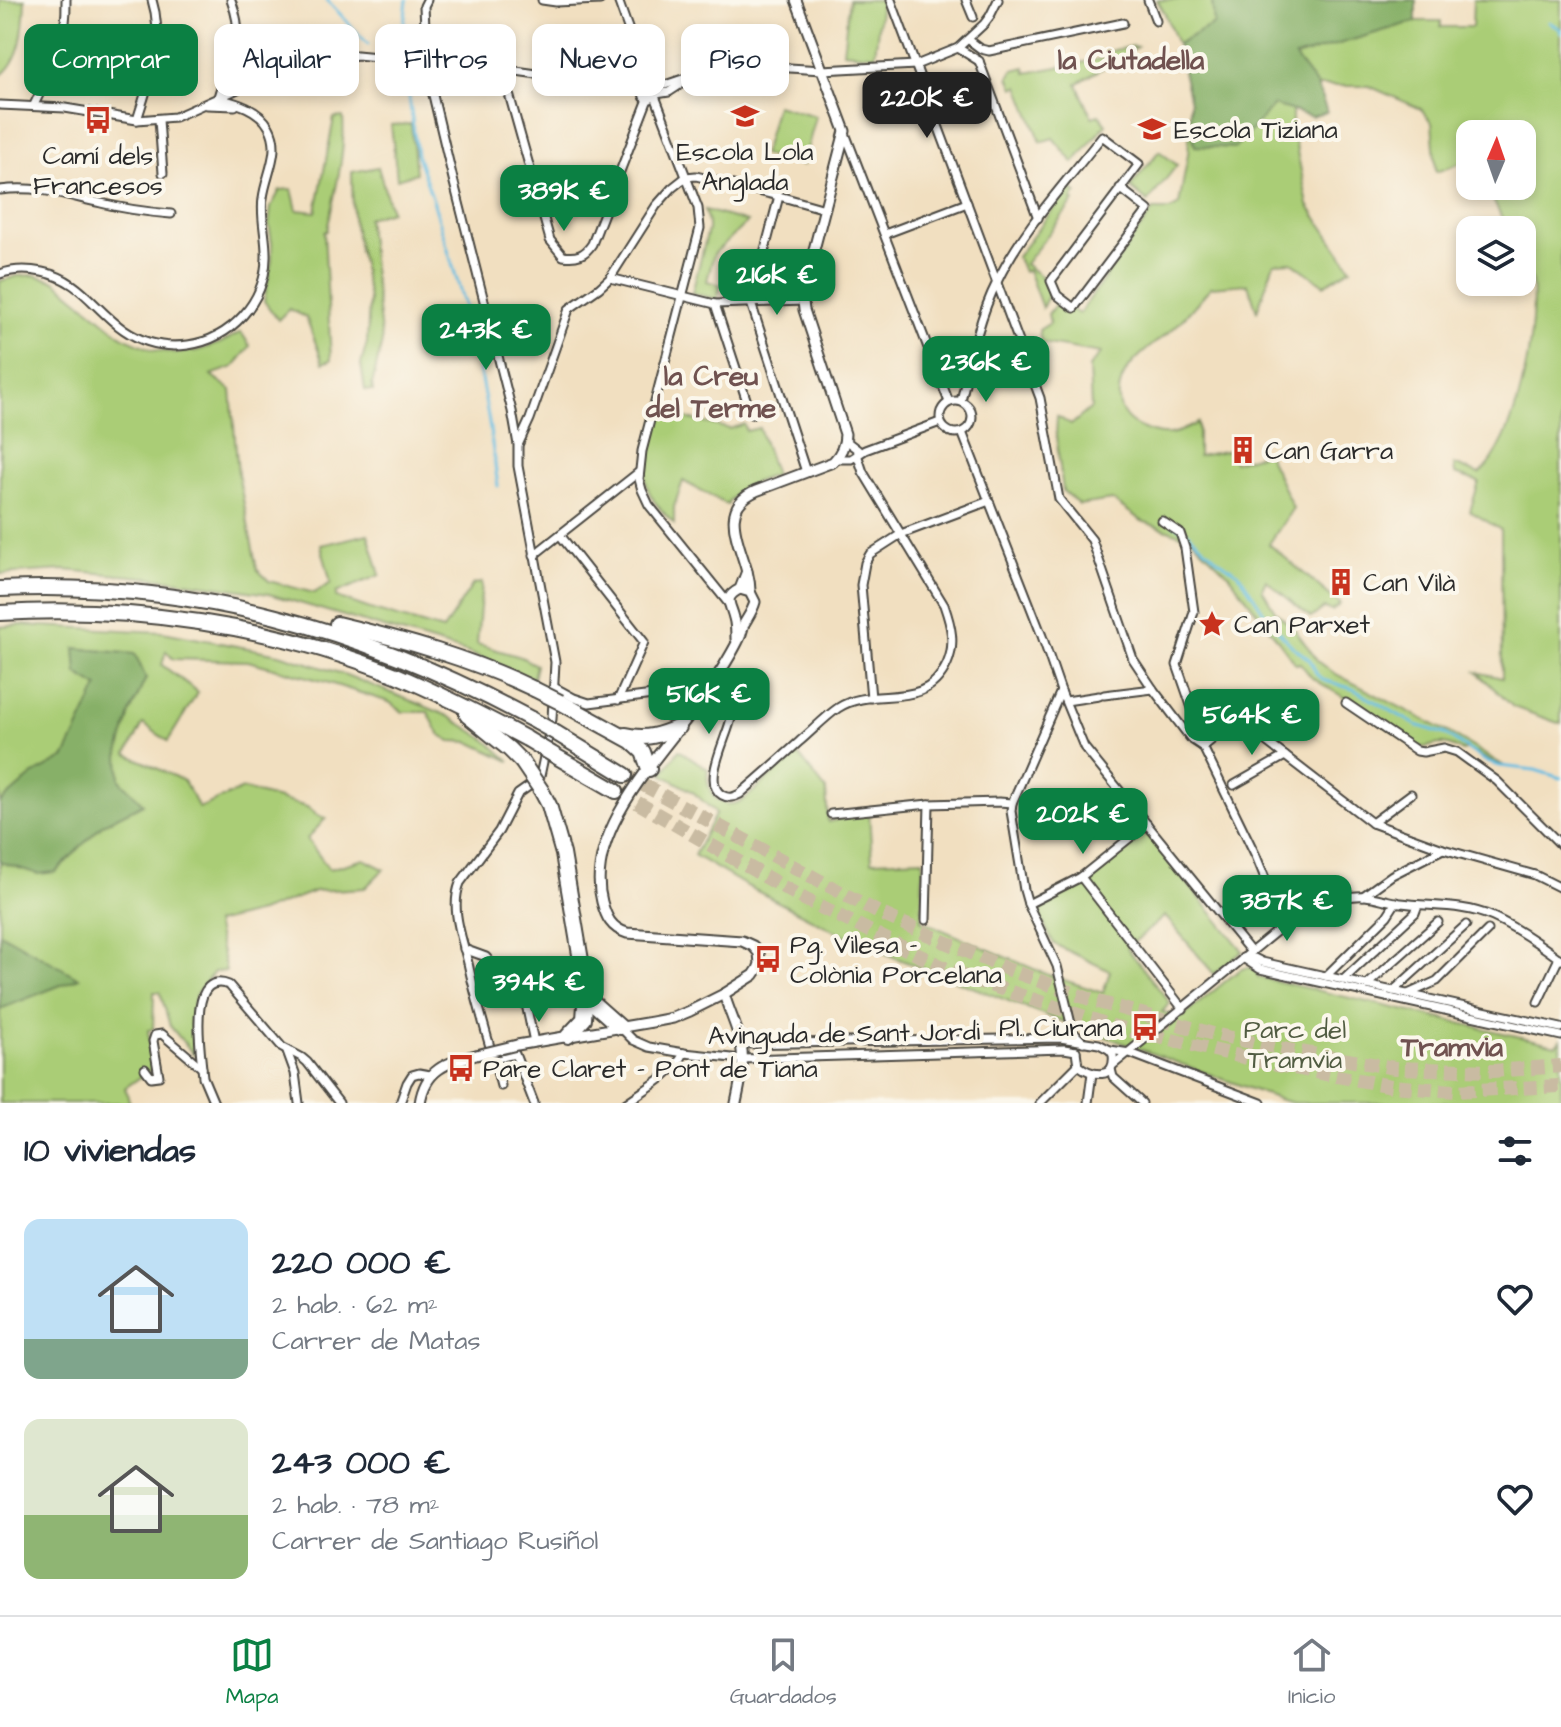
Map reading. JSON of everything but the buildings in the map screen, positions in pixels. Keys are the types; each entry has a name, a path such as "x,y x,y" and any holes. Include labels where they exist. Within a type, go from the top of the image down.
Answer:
{"highway":[{"path":"0,589 133,592 215,603 311,625 385,650 456,680 556,733 625,775"},
{"path":"0,613 67,612 140,616 249,632 328,652 442,695 527,739 616,791"},
{"path":"273,615 323,621 417,645 490,669 560,702 631,741 643,752 649,769"},
{"path":"442,695 522,762 549,805 563,854 586,990 584,1019 568,1036"},
{"path":"619,734 655,737 679,727"},
{"path":"586,990 594,1004 620,1027"}],"street":[{"path":"34,105 53,69 63,41 66,0"},
{"path":"137,120 157,50 156,13 152,0"},
{"path":"218,98 236,52 238,27 231,0"},
{"path":"425,24 424,6 427,0"},
{"path":"542,0 600,0"},
{"path":"618,0 627,24"},
{"path":"796,0 949,402"},
{"path":"891,0 1040,398 1059,499 1092,540 1133,659 1191,739 1203,747"},
{"path":"966,0 973,17"},
{"path":"665,86 732,63 822,70 916,65 958,48 969,40 990,16 998,0"},
{"path":"1148,0 1156,21"},
{"path":"974,58 985,50 1123,23"},
{"path":"969,40 985,50"},
{"path":"969,40 967,47 1038,218"},
{"path":"958,48 974,58"},
{"path":"0,105 34,105 137,120 159,120 175,117 272,74 357,55 375,56"},
{"path":"433,96 512,411 518,466 555,662 552,719 540,776 518,794 499,831 460,883 455,901 476,1004 501,1086"},
{"path":"510,96 550,240 563,256 573,258 586,253 592,244 649,96"},
{"path":"653,96 701,221 642,451 639,472 642,490 654,513 731,608 742,616 750,613"},
{"path":"0,274 24,269 63,277 125,331 150,343 187,345 214,338 229,328 250,309 264,276 267,256 263,202 275,149 270,128 261,117 218,98"},
{"path":"204,105 241,106"},
{"path":"159,120 163,173"},
{"path":"735,645 731,608 741,591 747,571 734,523 735,509 746,495 833,462 844,444 845,434 803,301 845,131"},
{"path":"961,401 988,301 997,280 1014,250 1102,136 1139,164 1120,188 1051,281 1057,295 1074,308 1148,210 1120,188"},
{"path":"518,445 569,309 610,278 656,206 686,177 696,176 825,209"},
{"path":"0,190 49,190 109,205 171,214"},
{"path":"779,196 751,303 806,472"},
{"path":"885,234 967,203"},
{"path":"610,278 715,304 803,301"},
{"path":"715,304 751,414"},
{"path":"961,401 971,409 972,423 968,429 953,433 940,422 941,410 949,402 961,401"},
{"path":"836,459 851,459 861,452 940,422"},
{"path":"962,432 1084,747 1251,952"},
{"path":"844,444 861,452"},
{"path":"554,687 589,703 709,688 726,702 730,710 731,718 714,779 719,793 726,797 737,796 839,707 871,698 914,694 929,688 942,676 951,655 953,637 944,605 863,472 861,452"},
{"path":"534,555 639,472"},
{"path":"871,698 861,585 862,572 870,554 901,534 989,501"},
{"path":"1078,1065 1092,1073 1103,1073 1112,1067 1284,925 1256,856 1203,747 1177,669 1177,660 1194,612 1180,533 1162,521"},
{"path":"560,535 644,642 618,700"},
{"path":"420,1103 430,1075 452,1062 517,1045 673,1018 724,994 754,975 758,969 760,958 757,949 748,943 733,939 618,931 607,920 599,885 601,858 614,822 709,688 735,645 755,602 741,591 717,591"},
{"path":"1066,701 1153,689"},
{"path":"1061,691 1011,811 1028,904 1057,966 1073,1032 1084,1043"},
{"path":"1346,703 1417,751 1444,748 1457,752 1497,781 1561,845"},
{"path":"1203,747 1237,719 1372,823 1443,849 1535,875 1561,888"},
{"path":"1234,785 1285,756"},
{"path":"1372,823 1411,794"},
{"path":"831,814 929,804 1012,803"},
{"path":"926,920 929,804"},
{"path":"1028,904 1081,877 1147,824"},
{"path":"1363,896 1392,875 1443,849"},
{"path":"1081,877 1183,1009"},
{"path":"1282,920 1327,902 1363,896 1469,909 1493,917 1560,959 1538,1002"},
{"path":"1326,976 1387,916 1396,902"},
{"path":"1343,980 1415,913 1418,905"},
{"path":"1367,985 1438,922"},
{"path":"1393,991 1466,925"},
{"path":"1408,994 1437,981 1488,930"},
{"path":"464,949 486,957 526,1004 534,1042"},
{"path":"1243,958 1561,1028"},
{"path":"1243,958 1260,969 1561,1036"},
{"path":"214,1103 203,1077 199,1007 213,985 222,982 229,985 271,1036 311,1067 339,1103"},
{"path":"724,994 741,1044 741,1081 736,1103"},
{"name":"Avinguda de Sant Jordi","path":"620,1027 643,1045 742,1059 1076,1051"},
{"path":"145,1069 151,1077 159,1076 153,1041 155,1035 162,1034 202,1068"},
{"path":"741,1044 1060,1038 1130,1053 1261,1103"},
{"path":"1078,1065 1076,1051 1084,1043"},
{"path":"286,1050 295,1073 299,1103"},
{"path":"1110,1050 1114,1058 1113,1077 1142,1103"},
{"path":"626,1103 671,1070 684,1053"},
{"path":"493,1059 515,1054 534,1103"},
{"path":"1040,1103 1078,1065"},
{"path":"295,1073 298,1066 311,1067"},
{"path":"1088,1103 1092,1073"},
{"path":"400,1103 412,1075 430,1075"}],"green space":[{"path":"0,0 25,0 18,52 0,76"},
{"path":"849,0 881,0 875,55 843,52"},
{"path":"1157,0 1212,0 1214,24 1177,44"},
{"path":"1212,0 1416,0 1416,21 1295,57 1317,86 1327,112 1312,117 1274,105 1235,148 1195,146 1190,125 1190,102 1177,44 1214,24"},
{"path":"1473,0 1561,0 1561,724 1513,707 1477,672 1502,678 1501,530 1470,511 1479,482 1455,474 1454,464 1479,474 1493,459 1514,412 1522,384 1528,356 1533,296 1536,296 1536,216 1501,216 1493,200 1536,200 1536,120 1456,120 1456,165 1436,172 1432,123 1421,109 1369,86 1317,86 1294,57 1416,21 1441,21 1441,27 1472,27"},
{"path":"1137,47 1077,84 1092,117 1099,115 1106,124 1074,163 1053,138 1041,142 1019,86 1014,88 1009,77 1013,70 1025,67 1026,73 1106,58 1105,52"},
{"path":"776,105 816,116 803,165 763,155"},
{"path":"1274,105 1292,110 1292,127 1308,205 1351,268 1324,285 1292,262 1274,263 1257,311 1248,284 1211,287 1178,324 1142,354 1125,373 1119,390 1121,407 1130,422 1156,433 1176,433 1198,423 1198,456 1230,450 1234,462 1267,453 1293,508 1269,544 1340,604 1332,611 1324,608 1311,618 1266,580 1262,589 1275,611 1295,630 1318,661 1334,673 1448,732 1506,767 1467,749 1463,751 1444,744 1413,745 1312,678 1300,663 1296,664 1228,574 1191,538 1142,521 1112,500 1079,505 1063,491 1056,436 1057,416 1071,425 1091,408 1089,367 1101,353 1041,343 1039,330 1050,323 1048,314 1058,301 1079,314 1153,210 1170,210 1179,205 1190,125 1195,146"},
{"path":"343,117 339,174 327,231 324,232 331,360 323,363 306,317 289,309 278,320 264,301 272,260 269,224 271,207 280,190 292,189 297,210 316,212 334,118"},
{"path":"411,124 416,173 397,179 391,125"},
{"path":"1159,151 1177,165 1148,202 1130,187"},
{"path":"378,167 391,211 367,218 382,342 373,391 365,390 361,364 367,343 369,299 353,219 352,172"},
{"path":"1069,188 1077,193 1072,199 1074,201 1025,264 1045,279 1050,292 1042,308 1028,270 1023,272 1017,257"},
{"path":"705,210 747,222 714,254 707,281 721,285 717,299 692,293 708,230"},
{"path":"34,275 55,281 123,337 153,350 178,353 196,351 241,332 250,346 234,367 211,375 231,390 238,474 257,569 269,581 314,593 331,583 321,545 368,534 380,575 336,593 336,597 443,630 473,584 482,583 477,644 521,657 536,665 533,679 466,652 269,594 165,579 64,570 0,574 0,281"},
{"path":"661,412 730,429 744,424 746,431 759,428 775,475 742,489 727,505 683,481 674,507 674,524 653,499 646,481"},
{"path":"20,625 163,632 279,654 346,675 448,716 485,739 510,761 470,742 451,741 439,734 428,712 403,712 389,702 248,661 173,659 166,651 162,665 198,692 168,741 143,724 127,754 184,781 199,808 243,789 307,807 326,818 307,839 329,869 364,859 384,869 365,888 315,891 260,912 215,923 226,971 214,972 196,994 190,1022 194,1055 170,1026 160,992 154,992 153,1029 148,1030 153,1068 125,1088 130,1103 0,1103 0,627"},
{"path":"75,648 135,654 146,678 130,713 119,753 120,780 143,804 103,824 56,872 38,874 0,862 0,803 32,775 65,757 98,687 77,674"},
{"name":"Parc del Tramvia","path":"679,750 708,769 712,793 722,803 729,804 746,798 797,753 826,790 828,822 869,812 872,861 923,859 922,921 1043,973 1103,993 1110,971 1054,944 1035,907 1090,880 1147,833 1243,951 1214,974 1165,916 1127,948 1170,1003 1162,1012 1182,1017 1239,971 1252,968 1256,969 1258,977 1556,1045 1561,1039 1561,1103 1293,1103 896,958 837,932 694,855 716,813 693,792 662,774"},
{"path":"0,933 79,978 0,1009"}],"waterway":[{"path":"327,0 368,44"},
{"path":"404,24 407,0"},
{"path":"1549,22 1561,33"},
{"path":"409,96 417,155 471,327 498,486"},
{"path":"1174,525 1186,531 1239,574 1269,620 1292,646 1310,660 1317,675 1326,681 1353,689 1416,725 1445,734 1487,762 1561,778"}],"tunnel":[{"path":"625,775 879,913 1007,969 1095,1001 1213,1034 1395,1068 1493,1071 1561,1066"},
{"path":"619,792 804,899 957,974 1112,1026 1277,1065 1392,1086 1454,1091 1561,1086"}],"place":[{"name":"Escola Lola Anglada","path":"745,116"},
{"name":"Camí dels Francesos","path":"98,120"},
{"name":"Escola Tiziana","path":"1152,129"},
{"name":"Can Garra","path":"1243,450"},
{"name":"Can Vilà","path":"1341,582"},
{"name":"Can Parxet","path":"1212,624"},
{"name":"Pg. Vilesa - Colònia Porcelana","path":"768,959"},
{"name":"Pl. Ciurana","path":"1145,1027"},
{"name":"Pare Claret - Pont de Tiana","path":"461,1068"}],"district":[{"name":"la Ciutadella","path":"1131,59"},
{"name":"la Creu del Terme","path":"711,391"},
{"name":"Tramvia","path":"1452,1046"}]}
